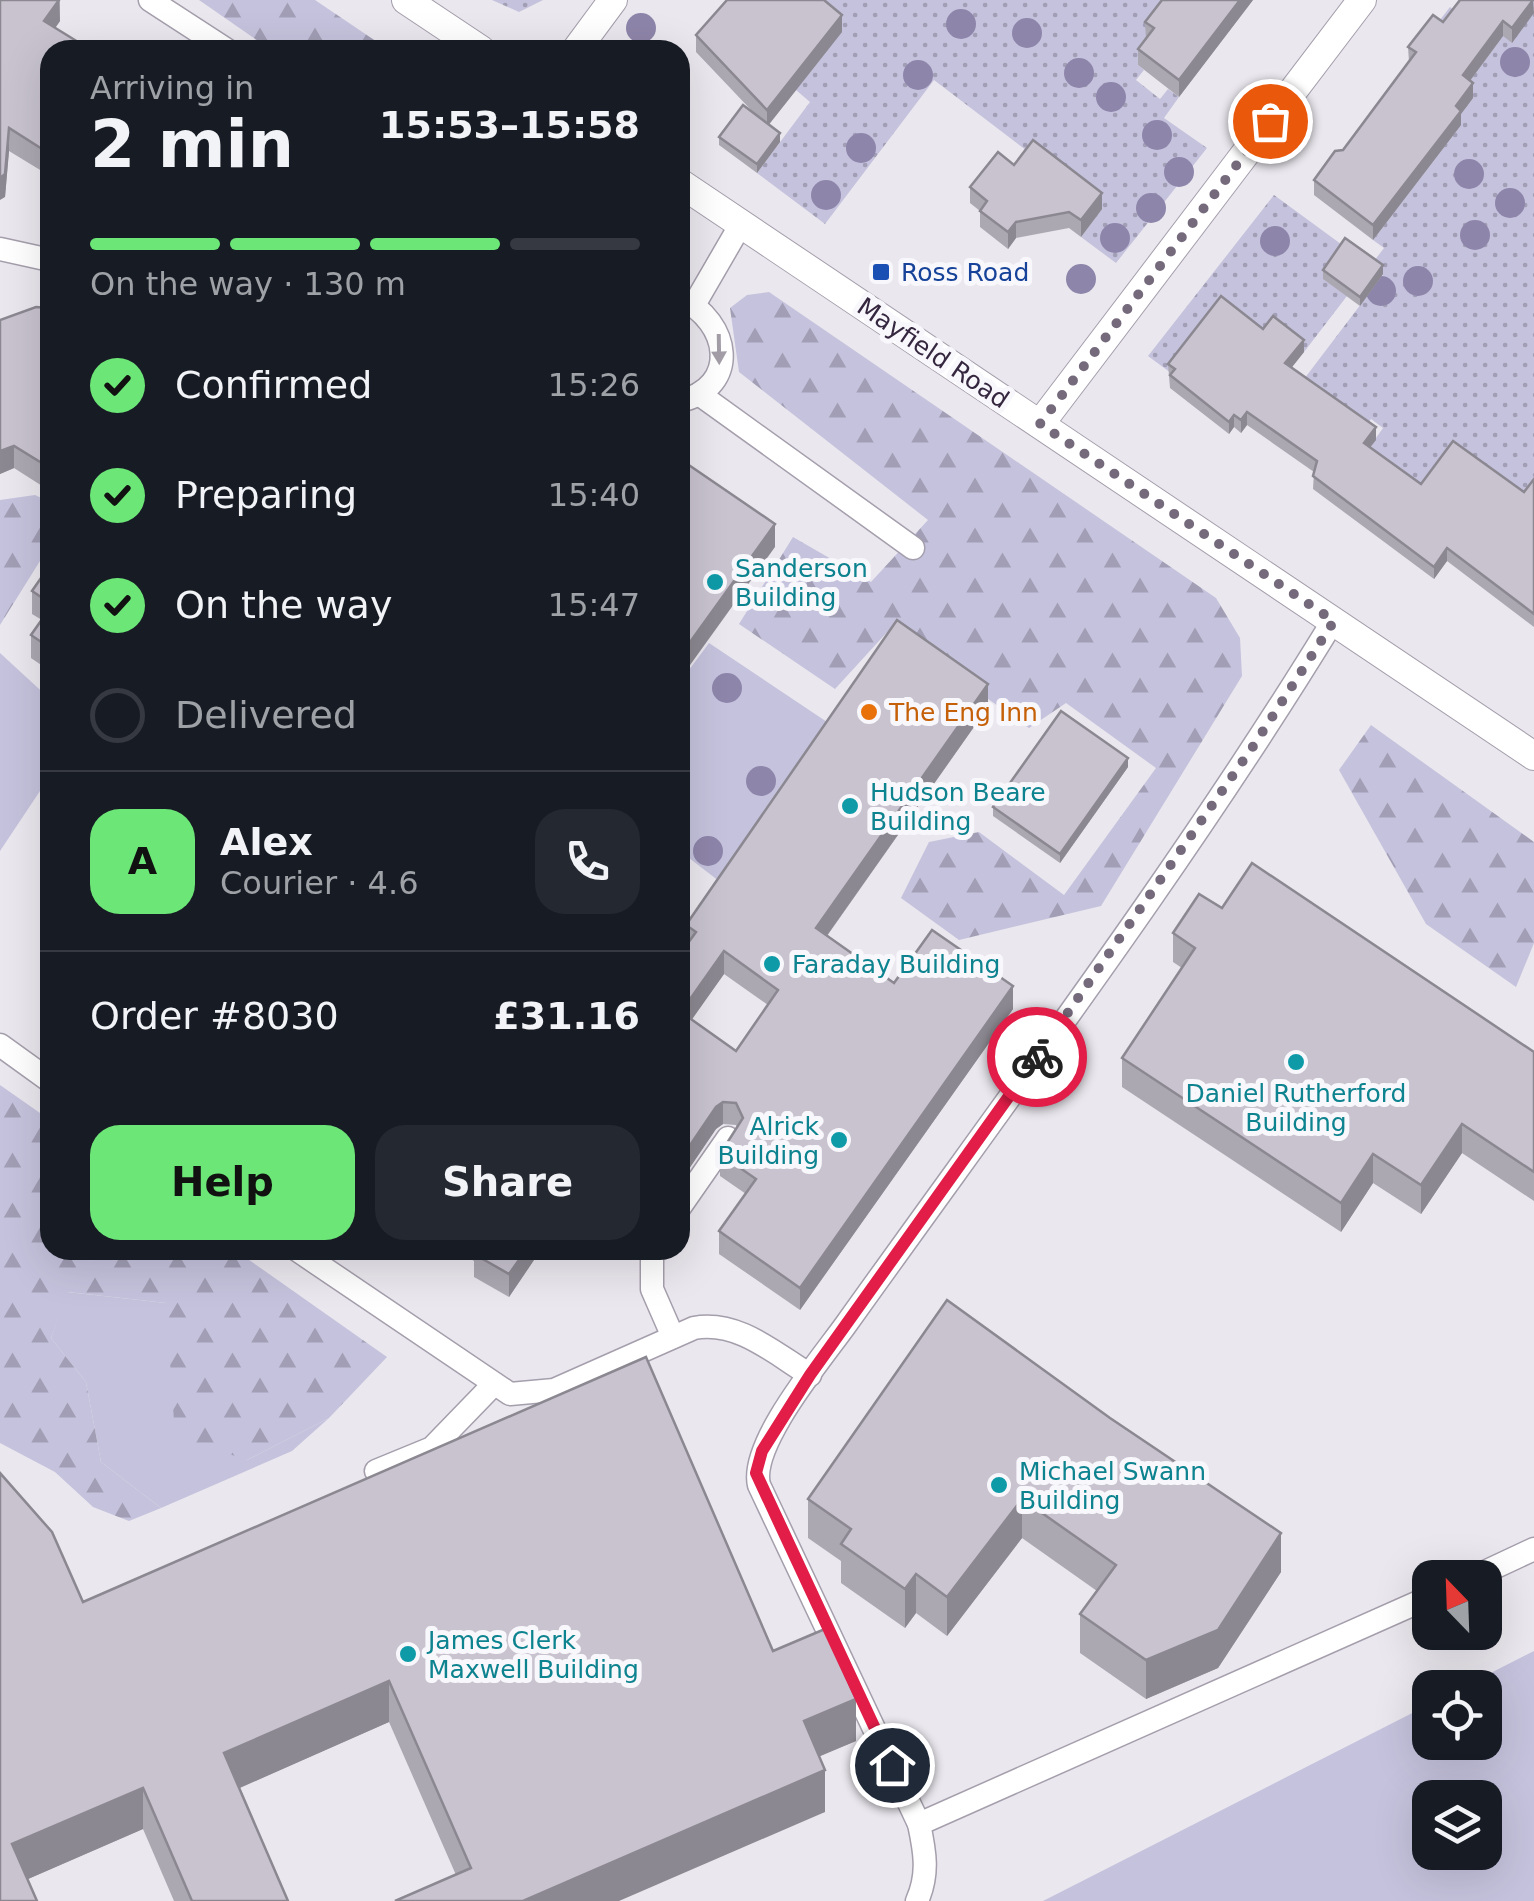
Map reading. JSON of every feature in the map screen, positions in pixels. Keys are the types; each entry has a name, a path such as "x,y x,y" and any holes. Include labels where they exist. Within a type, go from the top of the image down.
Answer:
{"street":[{"path":"406,0 466,40"},
{"path":"583,40 612,0"},
{"path":"1040,424 1362,0"},
{"name":"Mayfield Road","path":"690,190 1534,756"}],"lane":[{"path":"150,0 212,40"},
{"path":"690,297 742,224"},
{"path":"0,248 40,258"},
{"path":"690,303 714,321 722,347 714,378 690,398 913,548"},
{"path":"917,1901 924,1884 926,1857 919,1824 756,1473 762,1451 810,1375 1070,1012 1334,621"},
{"path":"0,1044 40,1074"},
{"path":"690,1193 728,1138"},
{"path":"311,1260 492,1386 510,1394 536,1395 673,1337 717,1324 736,1330 810,1375"},
{"path":"652,1260 652,1289 673,1337"},
{"path":"376,1471 432,1448 492,1386"},
{"path":"1502,1563 1534,1548"},
{"path":"919,1824 1412,1605"}],"green space":[{"path":"199,0 315,0 374,40 257,40"},
{"path":"492,0 543,0 519,12"},
{"path":"802,0 1175,0 1154,45 1138,65 1144,70 1136,80 1160,99 1168,89 1179,97 1164,118 1207,148 1116,263 1081,237 1102,208 934,80 825,224 757,173 810,102 796,90"},
{"path":"1534,0 1534,491 1487,555 1421,496 1336,495 1383,428 1371,419 1354,442 1273,420 1383,275 1371,265 1384,248 1373,240 1418,180 1433,29 1450,7 1460,15"},
{"path":"1274,195 1345,247 1323,278 1347,296 1304,352 1274,329 1171,373 1148,356"},
{"path":"769,292 1216,598 1240,638 1242,676 1101,906 959,940 901,898 929,842 979,832 1064,895 1156,768 1066,703 1029,728 890,629 835,689 739,624 793,537 871,582 928,520 739,372 730,308 747,295"},
{"path":"40,497 40,561 0,625 0,500"},
{"path":"709,643 836,728 728,888 690,859 690,669"},
{"path":"0,653 40,690 40,791 0,851"},
{"path":"1371,725 1534,842 1534,943 1516,987 1426,924 1339,770"},
{"path":"0,1085 40,1113 40,1260 249,1260 387,1357 329,1418 247,1460 175,1436 166,1303 68,1292 51,1338 86,1382 101,1462 161,1508 129,1521 93,1507 55,1472 0,1443"},
{"path":"67,1292 166,1303 247,1460 329,1418 292,1451 161,1508 101,1462 86,1382 51,1338"},
{"path":"1534,1651 1534,1901 1043,1901 1412,1713 1412,1760 1502,1760 1502,1670 1497,1670"}],"building":[{"path":"0,0 59,0 44,21 75,40 40,40 40,148 9,128 5,174 0,178"},
{"path":"727,0 824,0 842,15 767,110 696,35"},
{"path":"1162,0 1240,0 1179,80 1138,49 1154,28 1145,22"},
{"path":"1460,0 1533,0 1512,28 1503,21 1463,75 1473,83 1456,106 1461,111 1373,225 1314,180 1335,151 1343,150 1416,52 1408,47 1433,15 1443,22"},
{"path":"743,105 780,133 757,164 719,137"},
{"path":"1033,140 1102,193 1081,220 1069,212 1016,222 1008,232 980,211 987,201 970,187 998,152 1014,165"},
{"path":"1345,238 1383,265 1360,297 1323,270"},
{"path":"1221,296 1263,329 1273,316 1304,340 1285,363 1376,427 1364,443 1421,484 1453,441 1524,492 1534,479 1534,614 1447,548 1434,567 1313,476 1317,461 1247,412 1241,420 1234,415 1229,422 1170,375 1175,369 1168,364"},
{"path":"40,307 40,462 14,446 0,451 0,320"},
{"name":"Sanderson Building","path":"690,466 775,524 690,642"},
{"path":"40,579 40,596 32,591"},
{"path":"897,620 988,684 816,928 894,983 932,930 1013,986 800,1288 719,1231 756,1179 720,1154 743,1118 736,1103 723,1102 716,1107 690,1145 690,1018 736,1051 778,990 724,951 690,999 690,940 696,932 690,928 690,919"},
{"path":"40,622 40,641 31,635"},
{"path":"1061,711 1128,758 1060,854 993,807"},
{"name":"Daniel Rutherford Building","path":"1252,863 1534,1052 1534,1172 1462,1124 1421,1185 1373,1154 1341,1203 1122,1058 1195,948 1173,933 1199,894 1222,908"},
{"path":"484,1260 519,1260 509,1274"},
{"path":"947,1300 1110,1418 1281,1533 1218,1630 1146,1660 1080,1614 1116,1565 1022,1499 947,1597 916,1574 905,1589 841,1544 851,1529 808,1499"},
{"name":"James Clerk Maxwell Building","path":"646,1357 773,1651 825,1629 856,1699 804,1721 825,1770 523,1901 395,1901 471,1868 389,1681 224,1753 288,1901 192,1901 143,1788 12,1844 37,1901 0,1901 0,1473 52,1532 83,1602"}],"way so far":[{"path":"1037,1057 1254,745 1334,621 1040,424 1270,121"}],"place":[{"name":"Ross Road","path":"881,272"},
{"name":"Sanderson Building","path":"715,582"},
{"name":"The Eng Inn","path":"869,712"},
{"name":"Hudson Beare Building","path":"850,806"},
{"name":"Faraday Building","path":"772,964"},
{"name":"Daniel Rutherford Building","path":"1296,1062"},
{"name":"Alrick Building","path":"839,1140"},
{"name":"Michael Swann Building","path":"999,1485"},
{"name":"James Clerk Maxwell Building","path":"408,1654"}],"route":[{"path":"892,1765 756,1473 762,1451 810,1375 1037,1057"}]}
